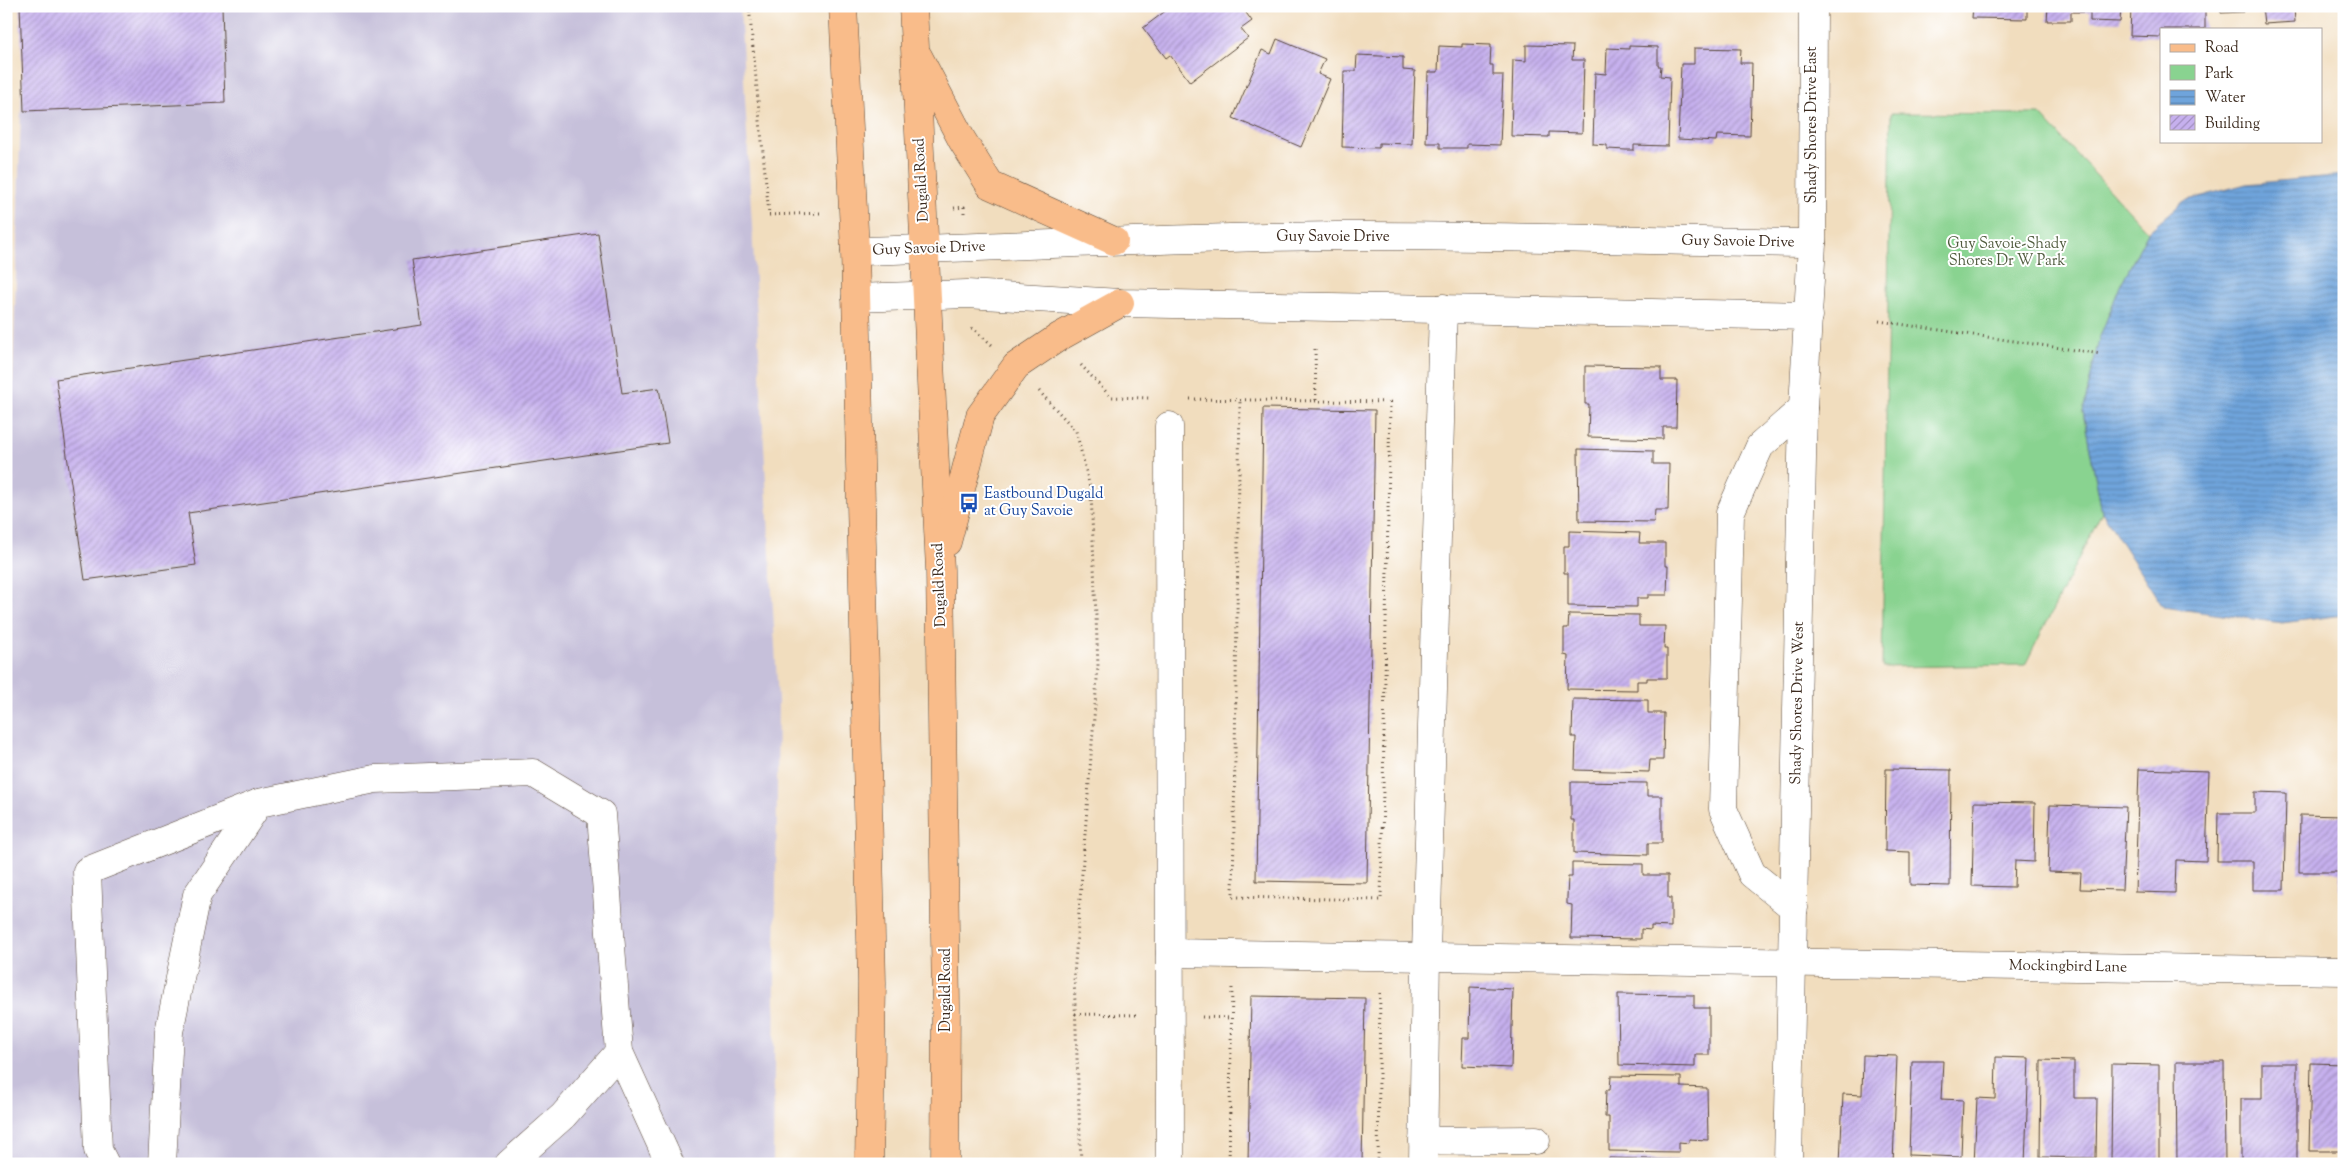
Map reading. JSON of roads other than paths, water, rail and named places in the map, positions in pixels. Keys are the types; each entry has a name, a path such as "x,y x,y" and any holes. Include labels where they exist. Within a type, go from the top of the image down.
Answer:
{"main road":[{"path":"843,6 855,251 872,983 869,1164"},
{"name":"Dugald Road","path":"912,6 928,296 940,570 946,1007 945,1164"},
{"path":"914,48 962,140 990,185 1114,241"},
{"path":"940,570 980,416 1016,366 1059,338 1120,303"}],"street":[{"name":"Shady Shores Drive East","path":"1812,244 1813,6"},
{"name":"Guy Savoie Drive","path":"855,251 1114,241 1336,236 1812,244"},
{"name":"Shady Shores Drive West","path":"1788,1164 1803,408 1812,244"},
{"path":"856,298 967,294 1120,303 1809,316"},
{"path":"1443,308 1426,955 1423,1152 1536,1140"},
{"path":"1794,908 1752,874 1723,809 1723,799 1730,513 1760,446 1803,408"},
{"path":"1169,426 1170,1164"},
{"path":"105,1164 98,1150 87,871 259,803 375,779 533,772 602,814 619,1052 670,1164"},
{"path":"162,1164 169,1032 197,895 259,803"},
{"name":"Mockingbird Lane","path":"1170,953 1426,955 2344,971"},
{"path":"509,1164 563,1116 619,1052"}],"water":[{"path":"2344,175 2344,615 2282,623 2163,607 2102,512 2083,412 2099,339 2120,286 2148,232 2184,201 2246,184"}],"place":[{"name":"Eastbound Dugald at Guy Savoie","path":"969,503"}],"park label":[{"name":"Guy Savoie-Shady Shores Dr W Park","path":"2007,252"}]}
